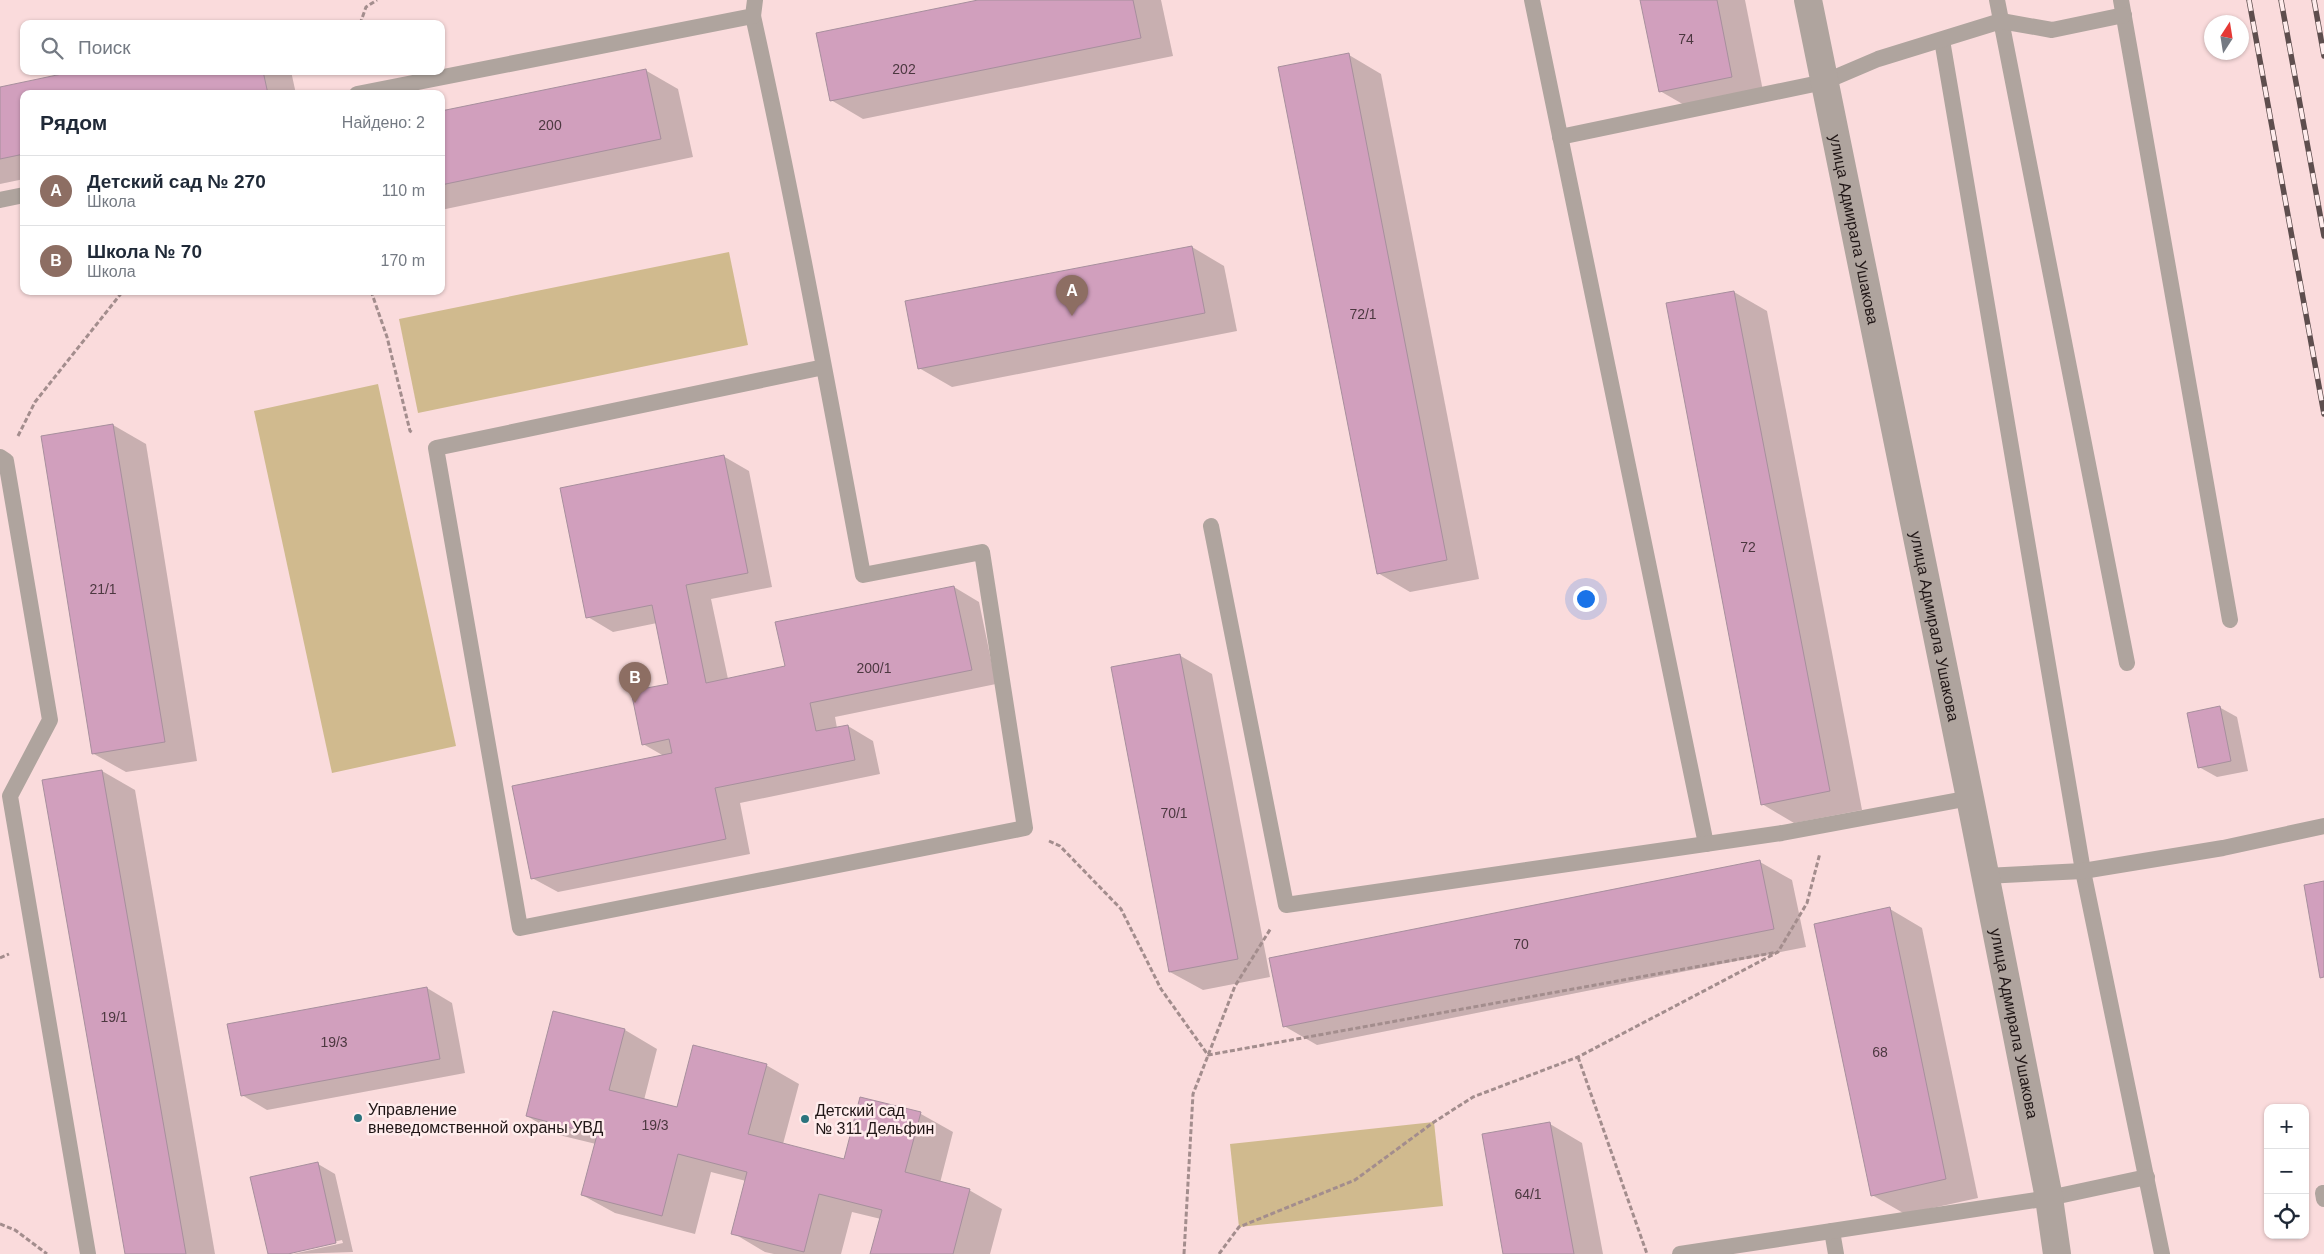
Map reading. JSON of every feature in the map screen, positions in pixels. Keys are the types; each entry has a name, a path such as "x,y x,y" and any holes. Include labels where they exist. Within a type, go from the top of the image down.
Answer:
{"street":[{"name":"улица Адмирала Ушакова","path":"1808,0 1970,798 2049,1198 2057,1254"}],"lane":[{"path":"1532,0 1706,844"},
{"path":"1997,0 2127,663"},
{"path":"445,75 754,8 786,162 863,575 982,552 1025,828 520,928 436,448 824,366"},
{"path":"1560,137 1824,82 1878,60 2001,21 2052,30 2122,8 2230,620"},
{"path":"1942,40 2083,871 2162,1254"},
{"path":"375,90 445,75"},
{"path":"0,200 20,196"},
{"path":"3,459 50,720 10,796 88,1254"},
{"path":"1211,526 1286,905 1706,844 1827,825 1970,798"},
{"path":"1985,876 2083,871 2224,848 2324,826"},
{"path":"1680,1254 2049,1198 2146,1177"},
{"path":"1832,1231 1836,1254"}],"path":[{"path":"361,20 366,7 377,0"},
{"path":"3,459 35,402 120,295"},
{"path":"372,295 387,337 410,431 436,448"},
{"path":"1219,1254 1239,1227 1355,1180 1434,1122 1473,1097 1578,1057 1778,952 1807,903 1827,825"},
{"path":"1025,828 1060,846 1121,909 1161,989 1208,1055"},
{"path":"1184,1254 1192,1094 1235,986 1286,905"},
{"path":"1208,1055 1778,952"},
{"path":"1578,1057 1647,1254"},
{"path":"0,1224 15,1230 47,1254"}],"shaded area":[{"path":"729,252 748,345 418,413 399,319"},
{"path":"378,384 456,746 332,773 254,411"},
{"path":"1434,1122 1443,1206 1239,1227 1230,1144"}],"building":[{"path":"978,0 1133,0 1141,38 830,101 816,33"},
{"path":"1640,0 1717,0 1732,77 1659,92"},
{"path":"1349,53 1447,560 1377,574 1278,67"},
{"path":"646,69 661,139 445,184 445,110"},
{"path":"57,75 264,75 267,90 20,90 20,155 0,159 0,87"},
{"path":"1192,246 1205,313 918,369 905,301"},
{"path":"1734,291 1830,791 1761,805 1666,303"},
{"path":"113,424 165,742 92,754 41,436"},
{"path":"724,455 748,573 686,585 706,683 785,666 775,622 954,586 972,670 810,703 816,731 848,725 855,760 715,788 726,839 531,879 512,786 672,753 669,739 642,745 631,691 668,684 652,605 586,618 560,488"},
{"path":"1180,654 1238,959 1169,972 1111,667"},
{"path":"2220,706 2231,761 2198,768 2187,713"},
{"path":"102,770 186,1254 125,1254 42,780"},
{"path":"1760,860 1774,929 1283,1027 1269,958"},
{"path":"2324,881 2324,977 2320,978 2304,885"},
{"path":"1890,907 1946,1179 1871,1196 1814,924"},
{"path":"427,987 440,1059 241,1096 227,1024"},
{"path":"553,1011 625,1029 609,1090 677,1107 693,1045 767,1064 748,1134 844,1159 860,1097 921,1112 905,1172 970,1189 953,1254 870,1254 882,1210 819,1194 804,1252 731,1234 747,1172 678,1154 662,1216 581,1195 597,1135 526,1116"},
{"path":"1550,1122 1574,1254 1503,1254 1482,1134"},
{"path":"318,1162 336,1243 288,1254 268,1254 250,1177"}],"railway":[{"path":"2249,0 2324,414"},
{"path":"2281,0 2324,236"},
{"path":"2314,0 2324,56"}],"place":[{"name":"Детский сад № 270","path":"1072,316"},
{"name":"Школа № 70","path":"635,703"},
{"name":"Управление вневедомственной охраны УВД","path":"358,1118"},
{"name":"Детский сад № 311 Дельфин","path":"805,1119"}]}
